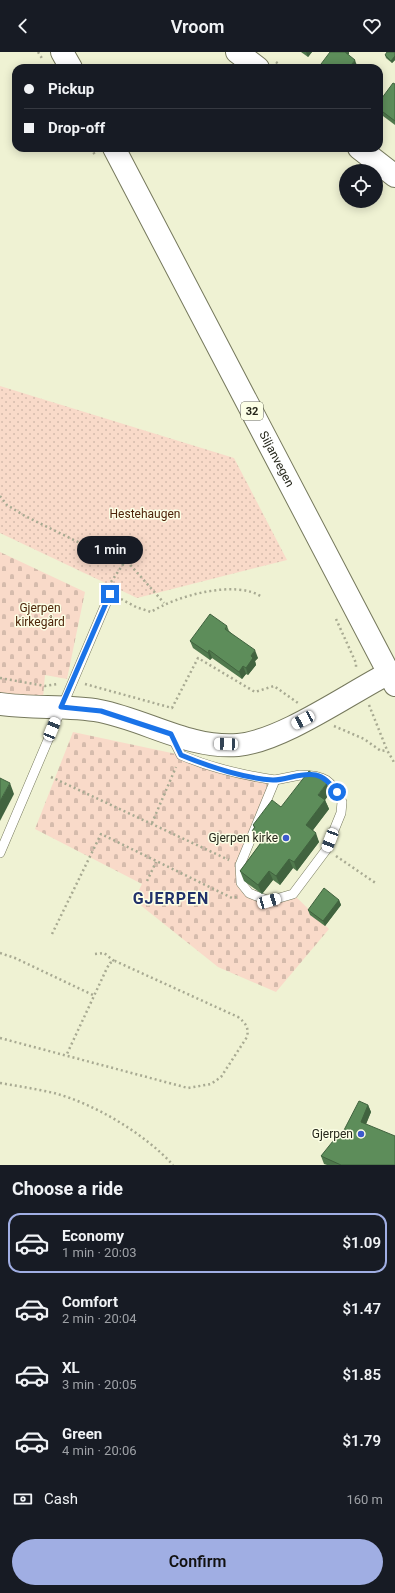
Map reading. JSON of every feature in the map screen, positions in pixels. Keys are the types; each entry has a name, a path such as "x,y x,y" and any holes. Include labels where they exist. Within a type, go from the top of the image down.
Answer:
{"main road":[{"path":"62,52 69,64"},
{"path":"237,52 253,64"},
{"name":"Siljanvegen","path":"116,152 392,679"},
{"path":"364,152 395,176"},
{"path":"0,704 61,707 101,711 171,734 212,744 239,745 264,739 392,679"}],"lane":[{"path":"0,853 110,594"},
{"path":"171,734 181,755 201,764 243,776 275,780 300,775 316,775 328,781 337,792 342,802 341,813 326,850 293,894 269,901 249,893 241,883 240,865 275,780"}],"path":[{"path":"0,496 7,505 25,516 80,543 107,549 126,560 164,603"},
{"path":"126,560 108,586 110,594 136,607 151,612 164,603 215,589 254,591 262,597"},
{"path":"0,678 45,686 74,681 172,708 198,658 255,692 274,686 321,721 364,739 381,751 386,750"},
{"path":"367,699 386,750 395,764"},
{"path":"152,823 181,755"},
{"path":"51,777 240,865"},
{"path":"52,934 101,834 232,898 249,893"},
{"path":"326,850 377,884"},
{"path":"147,881 156,862"},
{"path":"0,953 15,958 95,996"},
{"path":"0,1038 188,1088 211,1084 221,1077 247,1038 247,1026 238,1017 115,961 104,954 95,954"},
{"path":"66,1056 107,968 110,963 115,961"},
{"path":"0,1083 54,1093 92,1106 151,1143 173,1165"}],"green space":[{"name":"Hestehaugen","path":"0,386 234,458 287,560 137,598 0,533"},
{"name":"Gjerpen kirkegård","path":"0,552 85,592 67,679 45,675 43,698 0,693"},
{"path":"73,732 181,755 275,780 240,865 249,893 269,901 293,894 329,929 276,992 218,967 134,900 142,884 35,829"}],"building":[{"path":"330,52 345,52 355,60 352,64 321,64"},
{"path":"387,52 395,52 395,56 391,61 385,55"},
{"path":"393,83 395,84 395,121 383,112 383,97"},
{"path":"210,614 227,626 225,629 255,650 251,656 253,658 246,668 243,666 239,672 209,650 208,653 190,641"},
{"name":"Gjerpen kirke","path":"309,771 327,783 318,795 325,800 306,825 316,833 294,862 289,859 276,876 269,871 258,885 240,871 263,840 252,831 255,827 253,825 272,800 281,807"},
{"path":"0,778 10,783 0,801"},
{"path":"324,888 339,900 323,921 308,910"},
{"name":"Gjerpen","path":"359,1101 368,1105 361,1122 395,1136 395,1165 341,1165 321,1156 341,1131 343,1132"}],"place":[{"name":"Gjerpen kirke","path":"286,838"},
{"name":"Gjerpen","path":"361,1134"}],"district":[{"name":"GJERPEN","path":"171,898"}],"route":[{"path":"110,594 74,681 61,707 101,711 171,734 181,755 201,764 243,776 275,780 300,775 316,775 328,781 337,792"}]}
